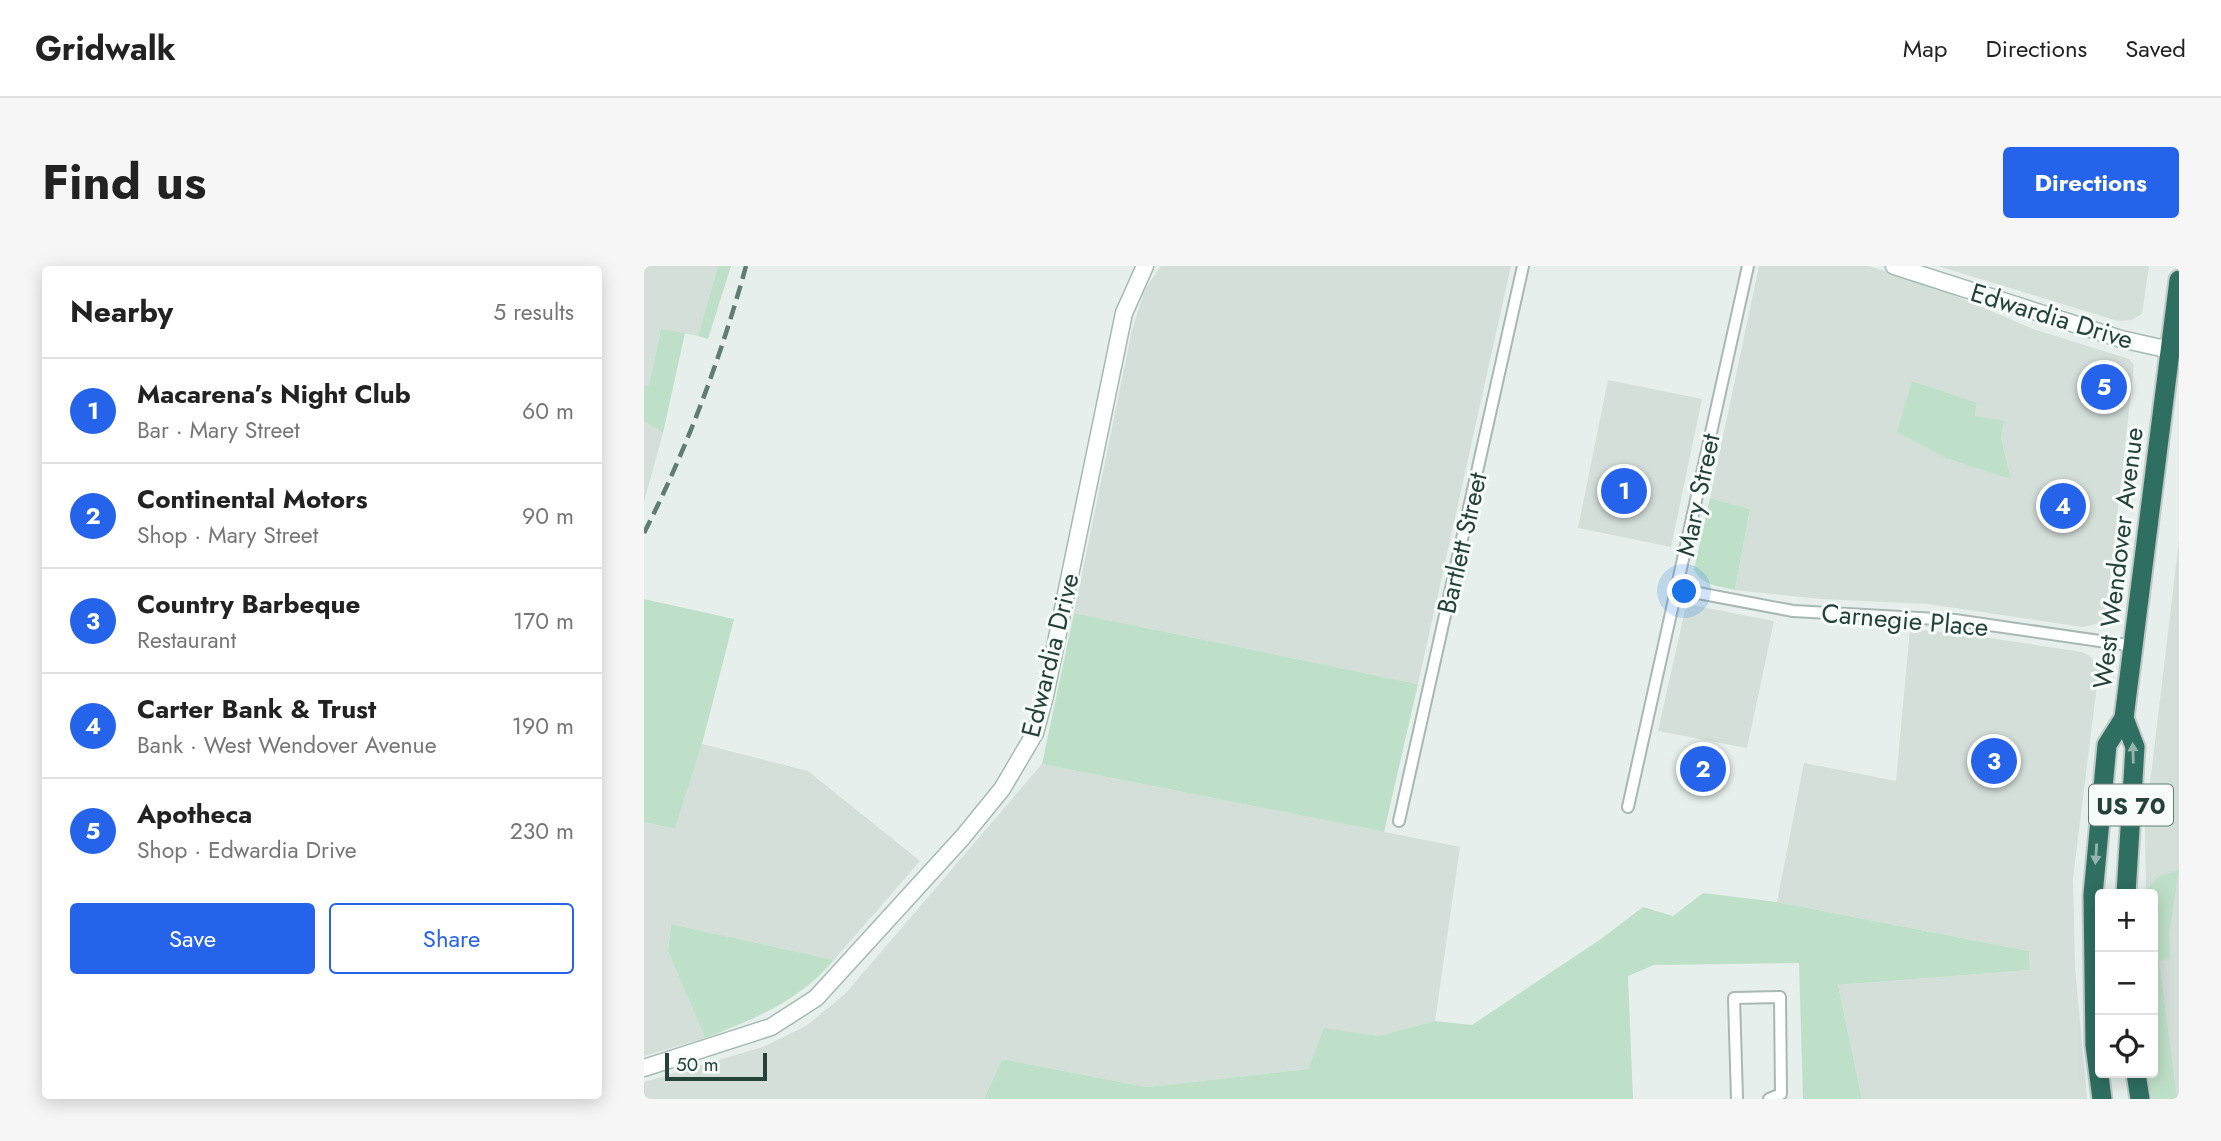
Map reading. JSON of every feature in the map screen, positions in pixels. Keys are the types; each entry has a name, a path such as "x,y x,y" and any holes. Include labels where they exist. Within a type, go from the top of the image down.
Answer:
{"highway":[{"name":"West Wendover Avenue","path":"2102,1099 2095,1045 2093,895 2107,745 2124,718 2179,280"},
{"name":"West Wendover Avenue","path":"2124,718 2135,747 2126,889"},
{"path":"2137,1078 2140,1099"}],"main road":[{"name":"Edwardia Drive","path":"644,1068 771,1027 816,998 961,838 1021,761 1035,733 1045,696 1124,313 1145,266"},
{"name":"Edwardia Drive","path":"1894,266 2121,339 2170,350"}],"street":[{"name":"Bartlett Street","path":"1399,821 1523,266"},
{"name":"Mary Street","path":"1628,807 1748,266"},
{"name":"Carnegie Place","path":"1677,589 1794,611 1954,620 2134,646"},
{"path":"1737,1099 1734,998 1780,997 1781,1094 1769,1099"}],"shaded area":[{"path":"644,266 718,266 698,336 661,329 649,387 644,386"},
{"path":"1161,266 1511,266 1418,684 1074,613 1132,330 1145,289"},
{"path":"1759,266 1869,266 1935,287 2033,329 2129,359 2134,365 2106,616 2099,623 2083,627 1928,604 1821,599 1735,590 1750,509 1710,498","holes":["1912,381 1977,404 1975,415 2001,437 2011,479"]},
{"path":"1938,266 2149,266 2142,314 2132,320 2118,321"},
{"path":"1608,380 1702,399 1671,547 1578,528"},
{"path":"644,421 663,433 644,502"},
{"path":"2179,540 2179,1099 2158,1099 2156,1078 2158,1078 2158,889 2146,889 2145,826"},
{"path":"1692,605 1774,621 1747,748 1658,731 1685,610"},
{"path":"1910,629 2082,652 2090,656 2099,669 2073,878 2075,967 2087,1099 1862,1099 1838,985 2030,970 2029,951 1777,902 1804,763 1896,781"},
{"path":"702,744 808,771 920,861 834,960 671,924 668,951 705,1038 644,1056 644,822 675,829"},
{"path":"1042,764 1460,847 1435,1021 1378,1036 1324,1029 1308,1069 1147,1087 1002,1059 984,1099 644,1099 644,1082 763,1047 806,1026 845,994"}],"green space":[{"path":"718,266 731,266 708,339 698,336"},
{"path":"661,329 685,333 663,433 644,421 644,386 649,386"},
{"path":"1912,381 1977,403 1975,416 2004,421 2001,437 2011,479 1946,458 1897,432"},
{"path":"1710,498 1750,509 1735,590 1707,582 1694,570"},
{"path":"644,599 734,619 702,744 675,829 644,822"},
{"path":"1074,613 1418,684 1384,832 1042,764"},
{"path":"2179,870 2169,933 2170,959 2159,961 2177,1099 2152,1099 2148,1078 2158,1078 2158,889 2147,889 2159,876"},
{"path":"1703,893 1777,902 2029,951 2030,970 1838,985 1862,1099 1803,1099 1799,963 1654,965 1628,976 1633,1099 984,1099 1002,1059 1147,1087 1308,1069 1324,1028 1378,1036 1435,1021 1472,1025 1601,939 1643,907 1673,916"},
{"path":"671,924 834,960 791,998 759,1016 705,1038 668,951"}],"railway":[{"path":"644,533 675,469 702,402 746,266"}],"place":[{"name":"Apotheca","path":"2104,387"},
{"name":"Macarena’s Night Club","path":"1624,491"},
{"name":"Carter Bank & Trust","path":"2063,506"},
{"name":"Country Barbeque","path":"1994,761"},
{"name":"Continental Motors","path":"1703,769"}]}
